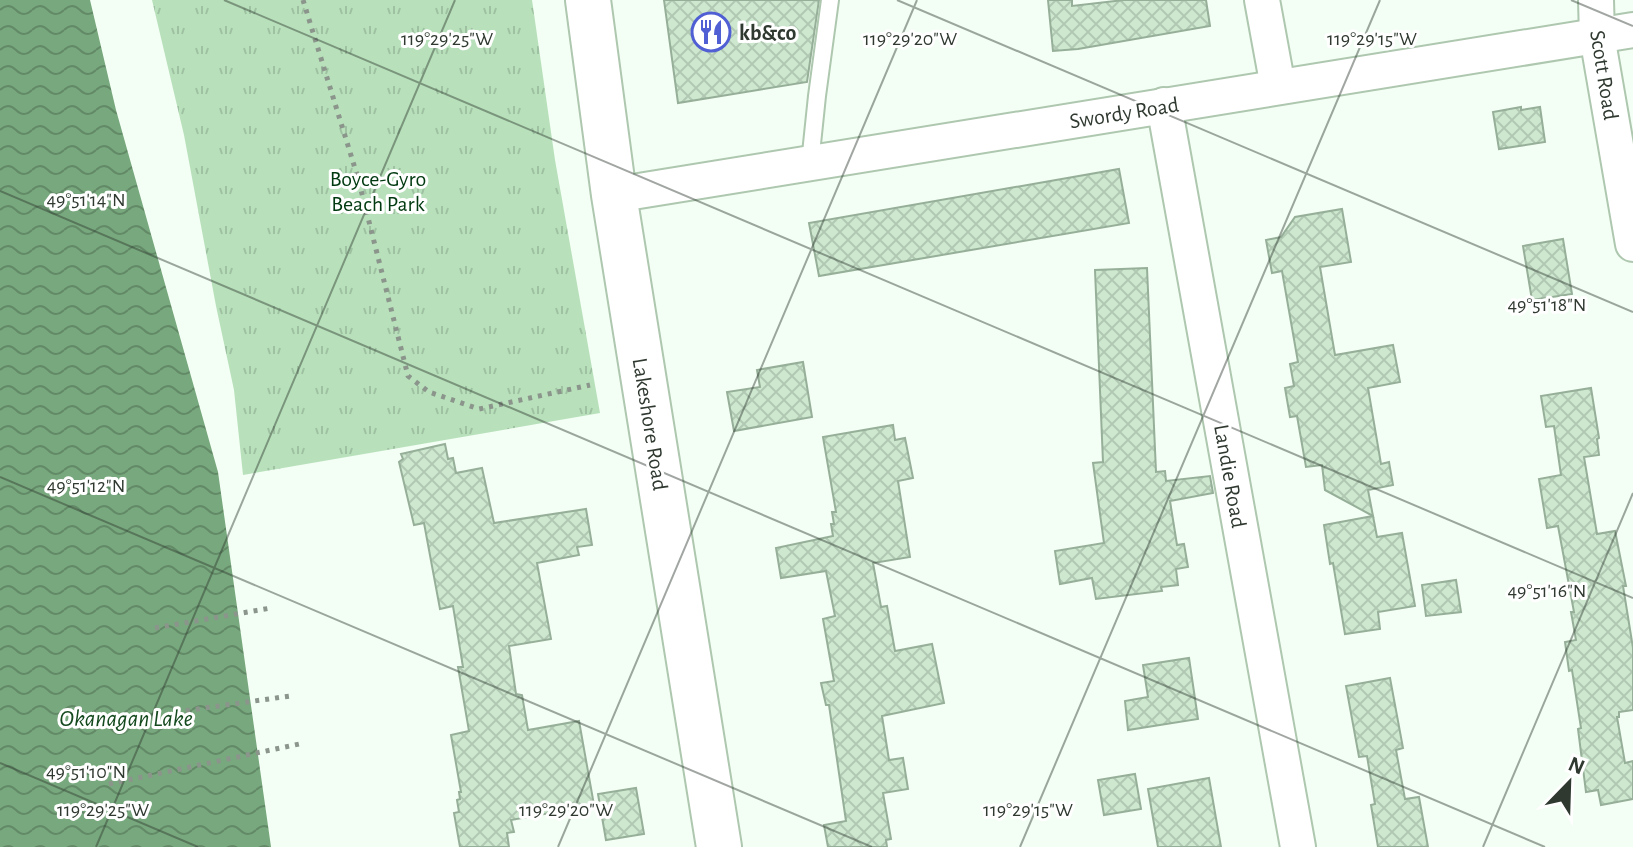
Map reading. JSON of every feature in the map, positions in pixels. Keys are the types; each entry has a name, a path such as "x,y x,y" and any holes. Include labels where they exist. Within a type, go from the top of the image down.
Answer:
{"main road":[{"name":"Lakeshore Road","path":"588,0 614,195 719,847"}],"street":[{"path":"1262,0 1278,87"},
{"name":"Scott Road","path":"1596,0 1597,36 1633,244"},
{"name":"Swordy Road","path":"614,195 1633,30"},
{"name":"Landie Road","path":"1164,105 1298,847"}],"lane":[{"path":"810,163 830,0"}],"path":[{"path":"303,0 358,178 408,376 429,392 479,409 590,385"},
{"path":"155,628 271,608"},
{"path":"176,712 290,696"},
{"path":"109,784 304,743"}],"green space":[{"name":"Boyce-Gyro Beach Park","path":"152,0 532,0 555,160 600,413 243,475 234,390 184,135"}],"water":[{"name":"Okanagan Lake","path":"0,0 90,0 116,110 218,472 271,847 0,847"}],"building":[{"path":"664,0 819,0 807,82 678,103"},
{"path":"1048,0 1072,0 1072,6 1124,0 1206,0 1210,26 1053,51"},
{"path":"1521,107 1521,110 1540,107 1545,142 1499,149 1493,112"},
{"path":"1119,169 1129,223 819,276 809,223"},
{"path":"1342,209 1351,262 1320,267 1335,355 1393,345 1400,382 1368,388 1381,464 1389,462 1393,485 1368,490 1373,516 1325,490 1322,465 1306,467 1297,416 1290,417 1285,388 1294,386 1290,364 1298,362 1282,271 1272,273 1266,240 1281,237 1295,217"},
{"path":"1563,239 1572,294 1532,300 1523,246"},
{"path":"1147,268 1156,472 1165,471 1166,481 1210,476 1213,493 1170,501 1177,545 1184,544 1188,567 1176,569 1178,585 1161,587 1162,591 1096,599 1092,578 1060,584 1055,551 1104,543 1093,463 1103,462 1095,270"},
{"path":"803,362 812,417 734,431 727,392 760,387 757,370"},
{"path":"1591,388 1599,455 1584,457 1597,534 1615,531 1626,586 1623,586 1633,648 1633,710 1619,712 1617,717 1625,763 1633,761 1633,799 1601,805 1598,790 1586,792 1578,729 1581,728 1565,642 1576,640 1571,612 1574,612 1558,526 1547,528 1539,479 1561,475 1554,426 1546,427 1541,396"},
{"path":"893,425 895,440 905,438 913,478 898,481 910,557 873,563 881,607 887,606 895,651 932,644 944,703 882,716 889,760 903,758 908,789 883,793 891,839 886,840 887,847 828,847 824,825 846,821 829,705 826,705 821,683 834,681 823,619 835,616 826,571 781,578 776,548 833,536 832,512 836,512 823,437"},
{"path":"445,444 448,459 453,458 456,473 482,468 494,523 586,509 592,545 577,547 579,555 537,563 551,639 509,646 516,694 522,695 528,730 579,721 594,805 511,820 514,832 507,833 509,847 460,847 454,813 459,812 457,800 461,792 451,735 469,731 458,667 463,667 453,606 440,609 424,523 414,525 399,462 403,459 401,454"},
{"path":"1373,516 1377,537 1402,533 1415,606 1378,612 1380,629 1345,634 1324,525"},
{"path":"1456,580 1461,612 1426,616 1422,585"},
{"path":"1189,658 1198,719 1128,730 1125,701 1148,697 1143,665"},
{"path":"1390,678 1403,748 1396,750 1405,799 1419,797 1428,847 1378,847 1367,756 1359,757 1346,686"},
{"path":"1135,774 1141,809 1104,815 1098,780"},
{"path":"1209,778 1221,847 1158,847 1148,789"},
{"path":"636,788 644,834 606,840 598,794"}],"place":[{"name":"kb&co","path":"711,32"}]}
